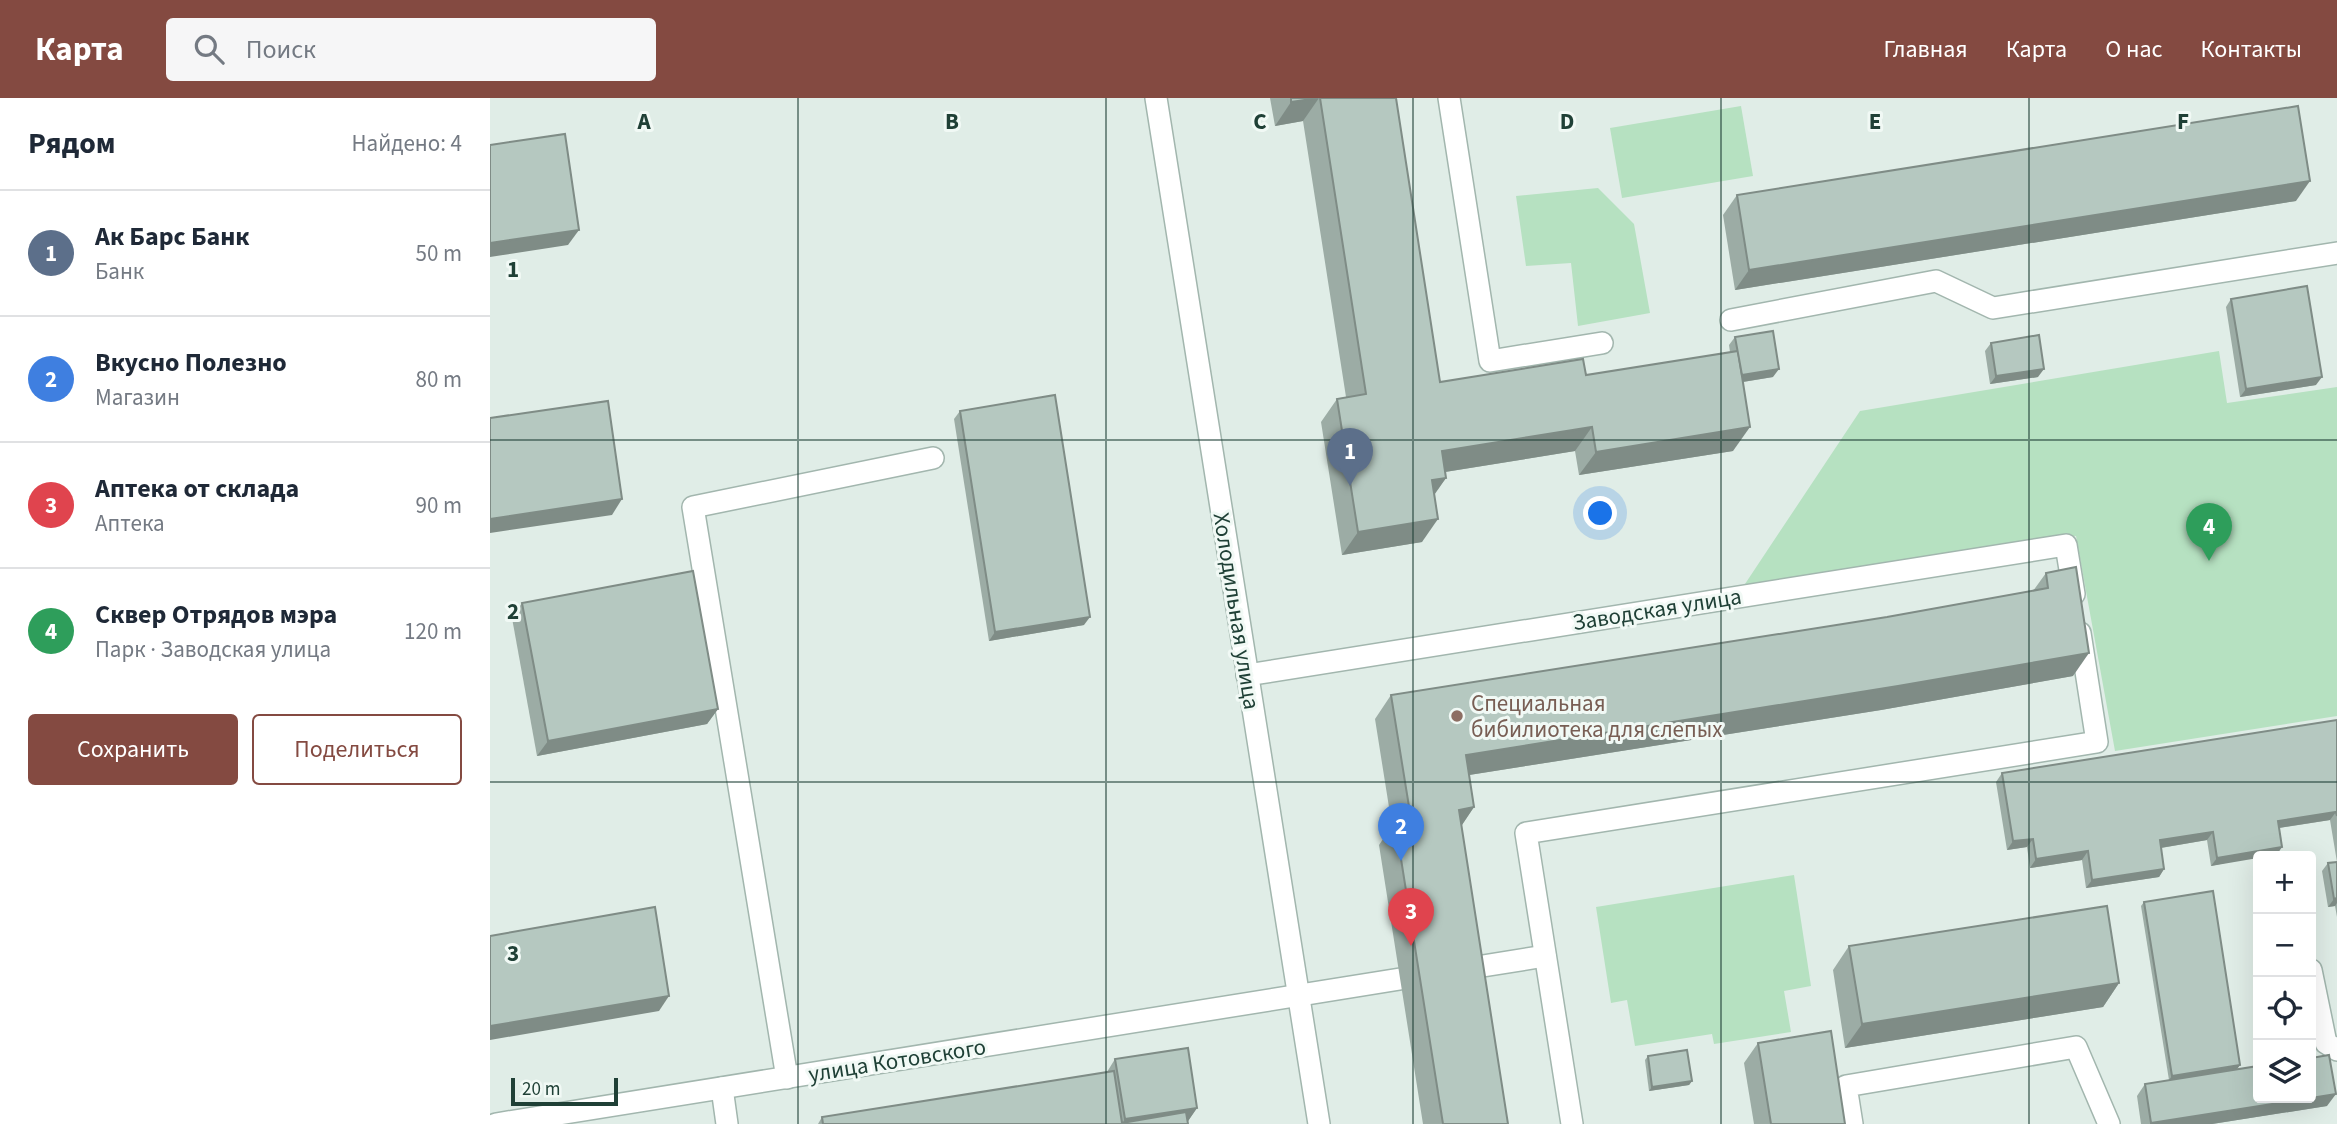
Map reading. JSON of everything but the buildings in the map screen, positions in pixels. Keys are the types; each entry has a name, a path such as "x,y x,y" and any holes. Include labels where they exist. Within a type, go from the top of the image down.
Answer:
{"street":[{"name":"Холодильная улица","path":"1156,98 1319,1124"},
{"path":"1449,98 1490,361 1602,343"},
{"path":"1731,320 1936,281 1993,308 2337,253"},
{"path":"787,1078 693,507 933,458"},
{"name":"Заводская улица","path":"1247,675 2066,545 2097,742 1526,833 1545,956"},
{"path":"1464,969 1545,956 1572,1124"},
{"path":"2312,977 2326,1043 2337,1050"},
{"name":"улица Котовского","path":"496,1124 1400,979"},
{"path":"1852,1124 1846,1086 2076,1047 2109,1124"},
{"path":"722,1088 727,1124"}],"green space":[{"path":"1741,106 1753,176 1622,198 1610,128"},
{"path":"1598,188 1634,224 1650,313 1578,326 1571,263 1526,266 1516,196"},
{"path":"2219,351 2227,403 2337,387 2337,716 2115,751 2076,536 1743,587 1860,411"},
{"path":"1794,875 1811,986 1784,991 1791,1032 1714,1044 1712,1034 1635,1046 1627,1000 1611,1003 1596,907"}],"place":[{"name":"Ак Барс Банк","path":"1350,486"},
{"name":"Сквер Отрядов мэра","path":"2209,561"},
{"name":"Специальная бибилиотека для слепых","path":"1457,716"},
{"name":"Вкусно Полезно","path":"1401,861"},
{"name":"Аптека от склада","path":"1411,946"}]}
